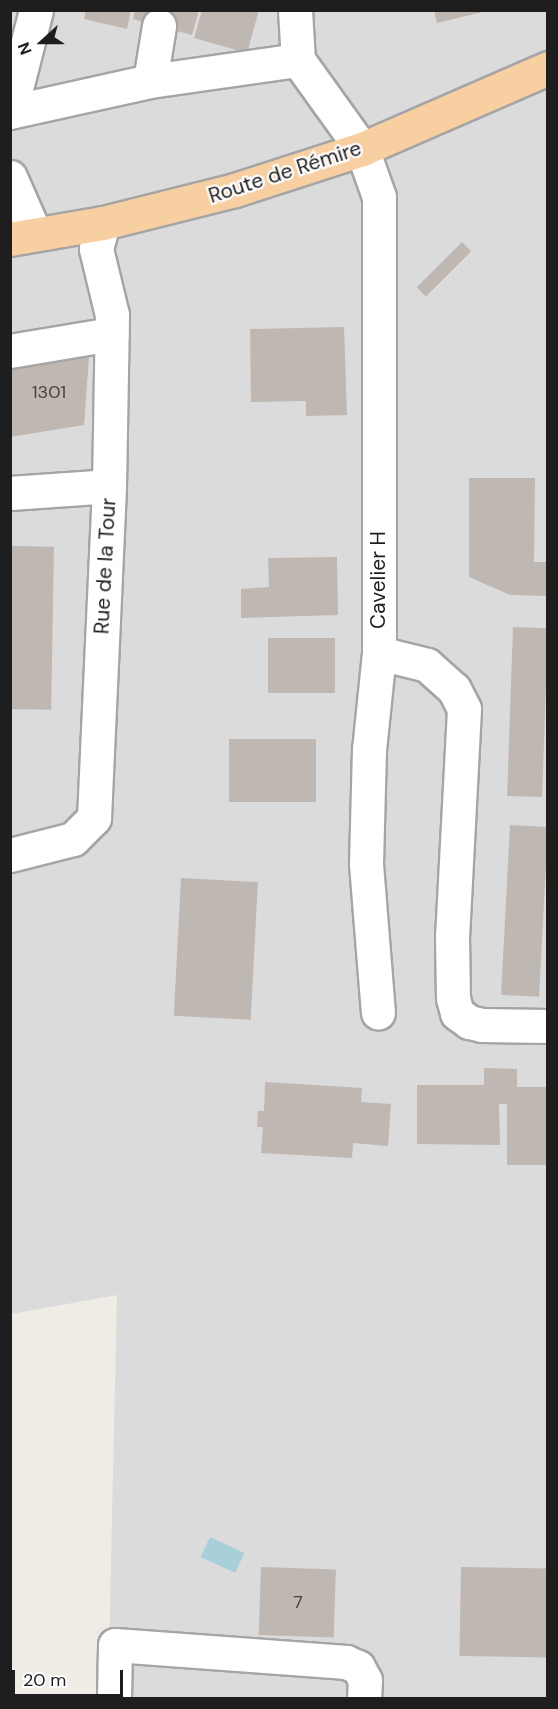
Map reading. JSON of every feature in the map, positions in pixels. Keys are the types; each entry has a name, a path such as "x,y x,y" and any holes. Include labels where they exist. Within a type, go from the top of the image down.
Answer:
{"main road":[{"name":"Route de Rémire","path":"23,237 103,223 235,190 362,149 548,68"}],"street":[{"path":"36,10 10,112 150,81 298,60 295,10"},
{"path":"150,81 159,26"},
{"name":"Cavelier H","path":"298,60 362,149 379,197 379,653 369,749 366,864 378,1013"},
{"path":"10,177 23,237"},
{"name":"Rue de la Tour","path":"10,855 73,839 94,818 109,486 112,334 112,315 96,249 103,223"},
{"path":"10,351 112,334"},
{"path":"10,493 109,486"},
{"path":"379,653 427,665 454,689 464,710 452,936 453,999 457,1012 469,1022 482,1026 548,1026"},
{"path":"114,1698 115,1645 346,1662 358,1667 365,1680 364,1698"}],"shaded area":[{"path":"11,11 547,11 547,1698 108,1698 117,1295 11,1314"}],"water":[{"path":"210,1537 244,1553 235,1573 201,1557"}],"building":[{"path":"86,10 131,10 127,29 84,19"},
{"path":"135,10 199,10 192,35 133,19"},
{"path":"202,10 259,10 247,53 194,38"},
{"path":"434,10 487,10 487,11 437,23"},
{"path":"462,242 471,251 426,296 417,287"},
{"path":"344,327 347,415 306,416 306,401 251,402 250,329"},
{"path":"37,354 89,358 84,425 10,437 10,359"},
{"path":"469,478 535,478 534,562 548,562 548,596 510,595 469,577"},
{"path":"10,546 54,547 51,710 10,709"},
{"path":"337,557 338,615 241,618 241,589 269,587 268,558"},
{"path":"513,627 548,628 542,797 507,796"},
{"path":"268,638 335,638 335,693 268,693"},
{"path":"229,739 316,739 316,802 229,802"},
{"path":"510,825 548,827 539,997 501,995"},
{"path":"181,878 258,882 251,1020 174,1016"},
{"path":"484,1068 517,1069 517,1087 548,1087 548,1165 507,1165 507,1104 499,1104 500,1145 417,1144 417,1085 484,1085"},
{"path":"265,1082 362,1088 361,1102 391,1104 388,1146 353,1143 352,1158 261,1153 263,1127 257,1127 258,1111 264,1111"},
{"path":"261,1567 336,1570 334,1638 259,1635"},
{"path":"461,1567 548,1569 546,1658 459,1656"}]}
